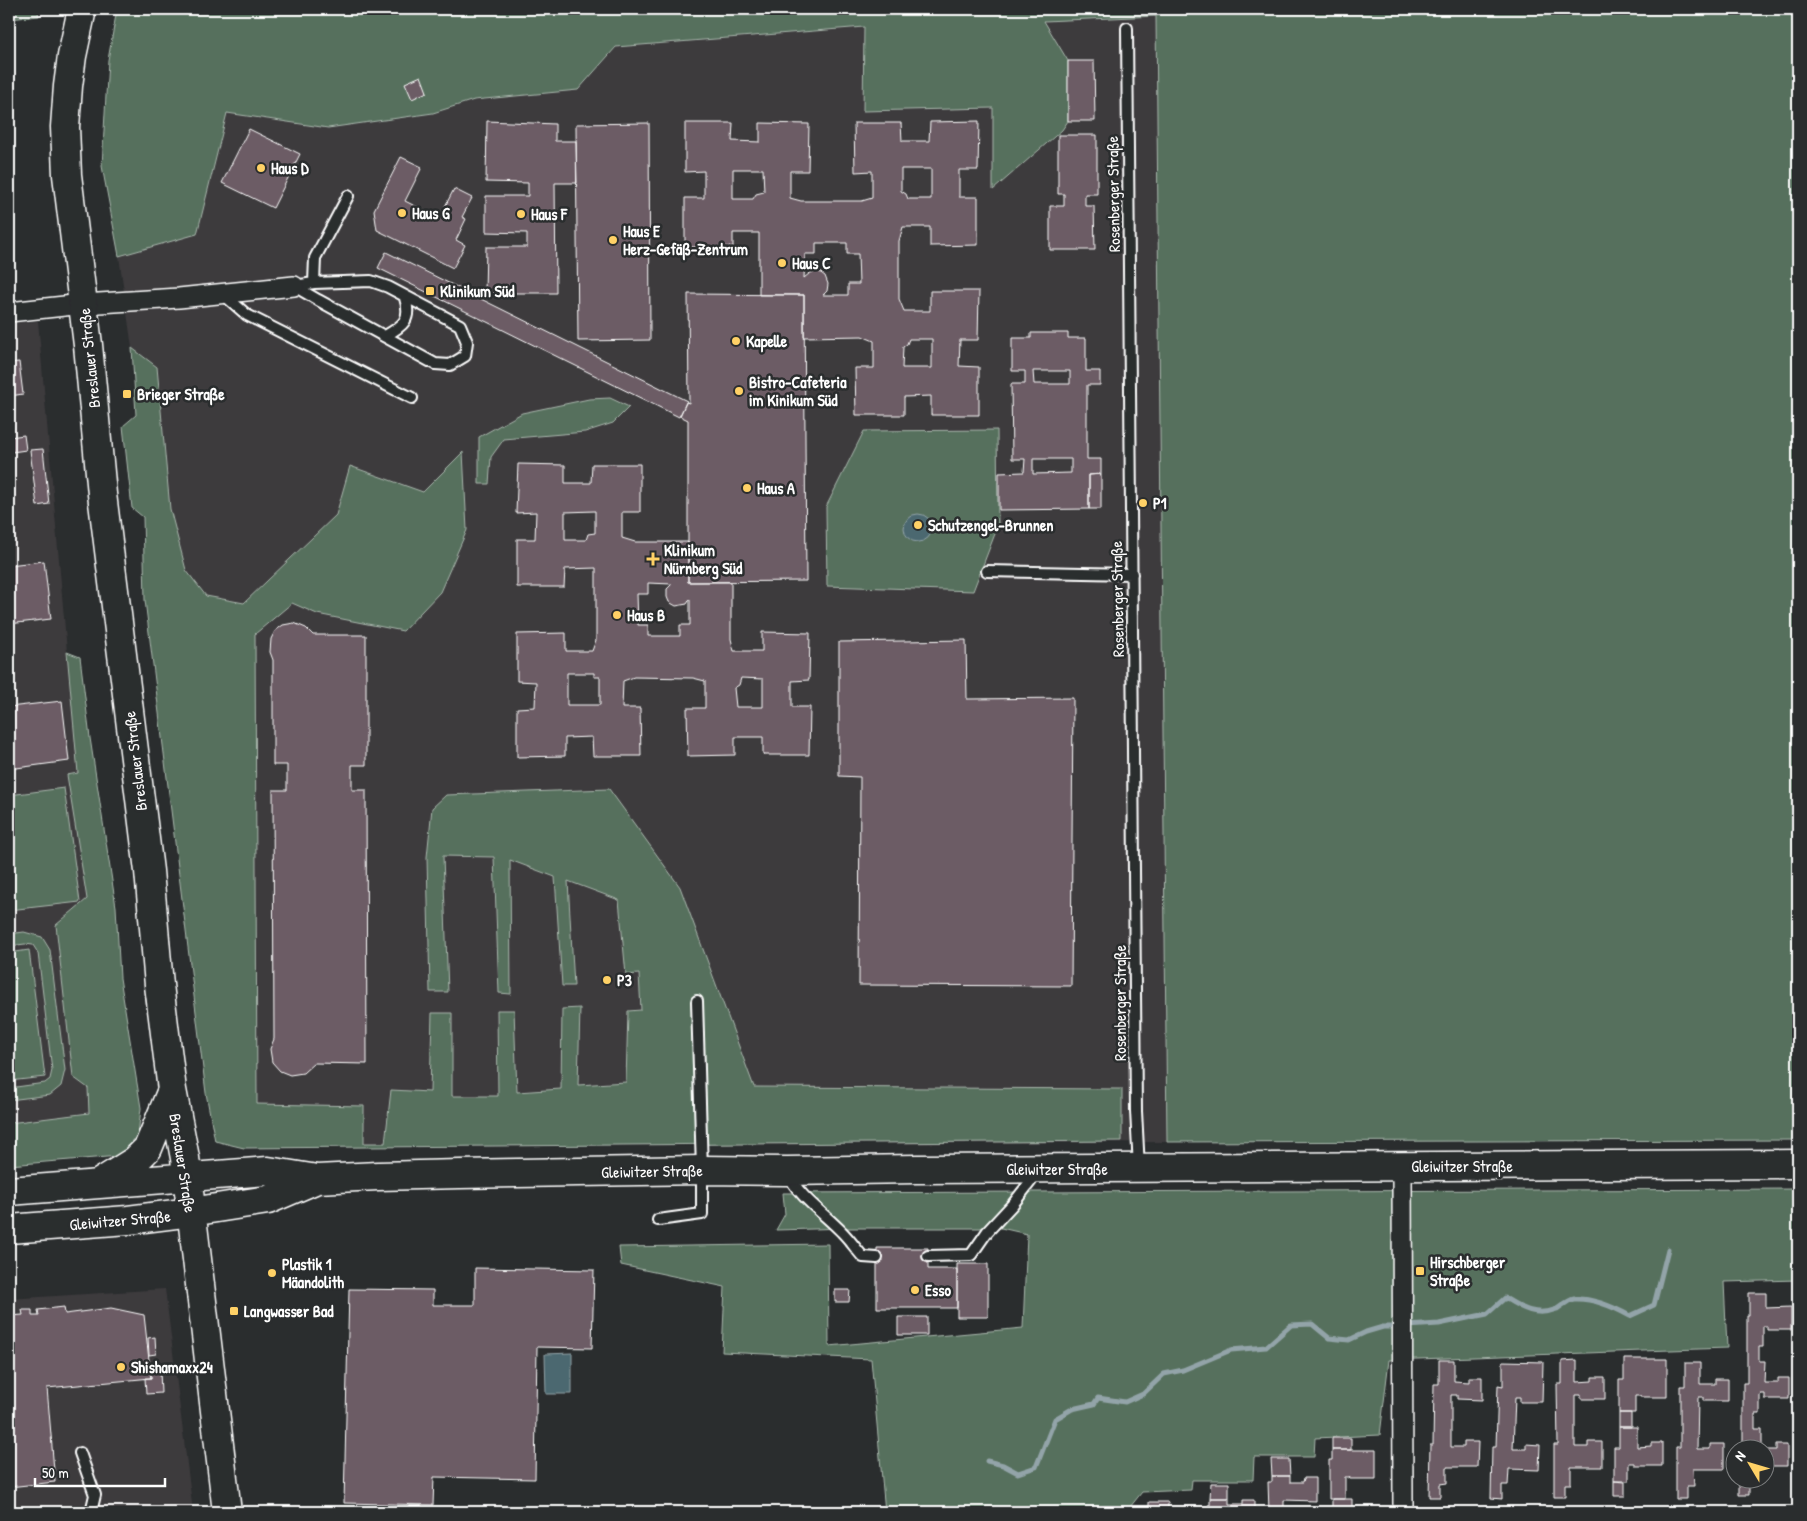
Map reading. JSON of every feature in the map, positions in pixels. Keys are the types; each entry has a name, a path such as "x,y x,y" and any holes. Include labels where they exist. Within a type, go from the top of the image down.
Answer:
{"main road":[{"name":"Breslauer Straße","path":"82,9 72,56 65,126 67,175 83,304 102,494 148,870 159,985 172,1090 187,1177 227,1512"},
{"path":"98,1184 136,1160 148,1148 172,1090"},
{"name":"Gleiwitzer Straße","path":"9,1191 268,1171 317,1179 378,1176 702,1170 1798,1164"},
{"name":"Gleiwitzer Straße","path":"9,1229 128,1220 268,1200 317,1179"}],"street":[{"path":"9,312 83,304 223,294 294,286"},
{"path":"1402,1166 1403,1512"}],"lane":[{"name":"Rosenberger Straße","path":"1127,28 1136,1111 1139,1169"},
{"path":"314,283 315,258 348,196"},
{"path":"371,281 388,287 405,298 460,325 467,342 464,356 450,365 435,364 294,286 314,283 371,281"},
{"path":"223,294 246,315 412,398"},
{"path":"385,336 401,328 408,315 405,298"},
{"path":"987,571 1132,574"},
{"path":"658,1220 702,1214 697,1001"},
{"path":"928,1256 971,1255 987,1232 1013,1204 1040,1169"},
{"path":"787,1171 791,1181 843,1233 863,1257 877,1258"},
{"path":"80,1453 95,1495 91,1512"}],"shaded area":[{"name":"Klinikum Nürnberg Süd","path":"1157,16 1167,1142 244,1148 215,1141 206,1093 145,600 143,517 132,508 123,426 136,415 132,348 119,256 197,233 227,113 328,128 433,113 474,100 578,90 616,47 864,27"},
{"path":"38,321 67,652 138,1135 119,1156 9,1165 9,323"},
{"path":"165,1289 193,1512 9,1512 9,1299"}],"green space":[{"path":"9,9 37,9 39,16 9,19"},
{"path":"117,9 1798,9 1798,1140 1167,1142 1156,16 1044,21 1068,61 1068,121 1062,130 993,190 993,108 863,111 864,27 616,47 578,90 474,100 433,113 328,128 227,113 197,234 119,256 102,166 108,60"},
{"path":"132,348 157,367 170,509 186,570 206,596 244,603 336,515 350,466 423,492 463,452 467,530 440,592 403,631 317,614 292,603 255,634 257,1104 364,1106 364,1143 385,1143 391,1090 430,1092 432,1013 452,1013 452,1096 498,1096 497,1010 514,1010 517,1092 561,1089 562,1009 580,1008 578,1085 626,1082 628,1011 641,1010 639,974 626,975 619,900 568,881 574,986 562,986 555,877 510,860 511,994 499,993 494,857 443,856 448,992 430,992 427,857 432,808 446,795 609,789 680,887 754,1087 1122,1089 1122,1141 244,1148 215,1141 206,1093 145,600 143,517 132,508 123,426 136,415"},
{"path":"610,398 629,407 613,423 585,432 504,439 491,457 489,484 479,484 479,437 522,413 589,399"},
{"path":"997,430 998,526 973,591 827,586 826,507 864,431"},
{"path":"67,652 80,657 90,738 116,907 120,978 141,1108 138,1135 119,1156 9,1165 9,1123 89,1113 88,1088 73,1077 56,925 87,899 67,775 78,773"},
{"path":"64,788 80,902 9,910 9,795"},
{"path":"24,932 42,937 50,950 65,1070 61,1086 50,1095 9,1100 9,1088 45,1083 50,1079 52,1070 38,953 33,945 9,946 9,934"},
{"path":"29,950 45,1077 9,1081 9,953"},
{"path":"1798,1189 1798,1280 1724,1282 1727,1348 1389,1360 1380,1435 1315,1438 1314,1457 1254,1457 1253,1480 1192,1480 1191,1490 1142,1492 1126,1512 885,1512 871,1359 722,1352 725,1287 621,1265 619,1247 828,1244 829,1346 1023,1328 1027,1234 1001,1228 776,1230 785,1214 783,1193"}],"water":[{"name":"Schutzengel-Brunnen","path":"918,514 928,518 932,528 928,538 918,542 908,538 904,528 908,518"},
{"path":"572,1353 572,1394 546,1394 545,1354"}],"building":[{"path":"1068,61 1094,61 1095,121 1068,121"},
{"path":"421,76 427,92 412,99 405,83"},
{"name":"Haus F","path":"487,121 555,124 555,141 576,141 577,183 555,183 556,293 485,293 486,247 527,247 527,233 486,232 486,196 528,196 528,183 486,182"},
{"name":"Haus C","path":"979,121 978,170 959,170 959,197 978,197 978,245 930,246 930,227 903,227 899,241 899,299 904,311 930,311 930,291 979,291 978,340 960,340 959,366 979,367 979,415 931,415 931,396 904,397 904,415 856,415 855,368 874,368 874,341 862,336 804,337 804,295 759,295 759,233 733,233 733,247 685,247 685,198 704,198 704,171 685,172 685,123 733,123 732,141 760,142 760,123 809,124 808,171 790,171 790,198 801,201 862,201 872,198 872,171 855,172 854,123 901,123 902,141 929,141 930,122","holes":["733,169 763,169 764,192 756,194 753,199 733,199","901,169 931,169 931,199 908,199 906,194 901,191","816,243 847,243 847,254 858,254 859,284 848,284 848,295 823,295 827,291 828,284 825,276 818,271 810,273 804,278 805,254 816,254","909,339 932,339 932,368 902,368 903,347"]},
{"name":"Haus E Herz-Gefäß-Zentrum","path":"649,123 650,340 578,341 576,124"},
{"name":"Haus D","path":"249,129 300,154 273,208 222,183"},
{"path":"1058,135 1097,135 1097,194 1085,194 1085,206 1094,206 1095,250 1050,250 1050,206 1064,206 1064,194 1058,194"},
{"name":"Haus G","path":"401,157 422,167 405,201 439,218 454,189 472,198 462,217 466,219 456,240 465,245 453,268 377,230 374,210"},
{"path":"9,252 12,292 9,293"},
{"path":"386,252 687,401 679,417 378,268"},
{"name":"Haus A","path":"688,294 804,295 806,581 688,582 688,420 680,416 686,402 689,403"},
{"path":"1031,333 1068,333 1068,338 1086,338 1086,371 1100,371 1100,385 1087,385 1087,459 1101,459 1101,474 1089,475 1089,509 999,510 999,473 1024,472 1025,459 1012,459 1011,384 1025,384 1025,371 1012,371 1012,338 1031,338","holes":["1033,371 1070,371 1070,384 1034,384","1033,459 1071,459 1071,473 1033,474"]},
{"path":"19,362 23,394 10,396 9,363"},
{"path":"24,435 26,450 12,452 10,437"},
{"path":"43,449 49,504 37,506 30,450"},
{"name":"Haus B","path":"518,464 565,465 565,483 591,483 592,464 640,464 640,512 622,512 622,538 635,542 688,542 688,582 731,582 731,639 734,651 762,651 762,632 810,633 809,680 792,681 792,707 810,707 809,755 763,755 763,737 735,737 735,755 688,756 687,708 705,708 705,681 693,678 634,677 623,681 622,708 640,708 641,756 593,756 592,737 565,738 565,756 517,757 517,708 535,707 536,682 517,681 517,634 566,633 566,651 592,651 596,640 596,568 565,569 564,587 517,587 517,539 535,539 536,512 516,513","holes":["595,511 595,533 588,534 586,540 565,540 565,512","648,583 672,584 667,589 669,602 676,606 687,604 690,599 690,625 680,625 680,636 648,636 648,625 638,625 637,594 648,594","567,673 594,673 594,677 600,677 600,705 567,705","741,678 763,679 763,707 736,707 734,688 739,685"]},
{"path":"1101,474 1101,509 1089,509 1089,475"},
{"path":"44,561 51,619 9,624 9,565"},
{"path":"294,623 306,628 313,635 366,635 366,765 352,765 352,790 366,790 367,1064 314,1063 303,1073 290,1075 280,1071 272,1062 270,1049 274,1039 273,790 287,790 287,765 273,765 273,660 270,652 271,639 275,631 283,625"},
{"path":"966,640 967,699 1073,698 1071,986 859,985 860,777 839,776 839,642"},
{"path":"62,701 69,761 9,769 9,707"},
{"path":"877,1248 928,1248 928,1269 957,1269 957,1308 877,1308"},
{"path":"957,1264 988,1264 988,1317 957,1317"},
{"path":"475,1268 594,1270 592,1348 537,1347 535,1479 434,1477 433,1505 344,1503 349,1289 433,1290 433,1305 475,1305"},
{"path":"835,1290 850,1290 849,1302 835,1302"},
{"path":"1749,1293 1766,1293 1766,1308 1791,1307 1791,1330 1767,1330 1767,1326 1763,1326 1763,1347 1759,1347 1759,1361 1765,1361 1764,1383 1778,1383 1778,1378 1789,1378 1789,1399 1765,1399 1765,1394 1760,1394 1760,1414 1755,1414 1755,1429 1762,1429 1762,1438 1743,1438 1743,1383 1747,1383 1747,1315 1749,1315"},
{"path":"64,1307 65,1314 111,1308 144,1315 151,1378 47,1388 55,1482 9,1487 9,1316 23,1315 22,1310 32,1310 32,1316 39,1316 38,1310"},
{"path":"898,1317 927,1317 927,1335 898,1335"},
{"path":"155,1337 156,1354 149,1355 148,1338"},
{"path":"1624,1359 1667,1359 1667,1397 1635,1396 1635,1413 1619,1413 1619,1380 1624,1380"},
{"path":"1439,1360 1454,1360 1454,1381 1469,1382 1469,1377 1482,1377 1482,1400 1457,1399 1457,1395 1451,1395 1451,1447 1464,1447 1464,1442 1478,1442 1477,1467 1447,1467 1447,1483 1440,1484 1440,1497 1429,1497 1430,1445 1433,1445 1434,1384 1439,1384"},
{"path":"1577,1360 1577,1382 1592,1381 1592,1377 1605,1377 1605,1399 1581,1399 1581,1395 1575,1395 1575,1447 1588,1447 1588,1442 1602,1442 1602,1467 1571,1467 1571,1484 1565,1484 1565,1497 1554,1497 1554,1445 1558,1445 1557,1384 1562,1384 1562,1361"},
{"path":"1503,1361 1543,1362 1542,1402 1520,1402 1520,1397 1515,1397 1513,1449 1526,1449 1526,1444 1540,1445 1539,1470 1509,1469 1508,1485 1502,1485 1502,1499 1491,1498 1492,1447 1496,1447 1498,1385 1503,1386"},
{"path":"1685,1363 1700,1363 1700,1384 1715,1384 1715,1379 1728,1379 1728,1401 1703,1401 1703,1397 1698,1397 1697,1449 1710,1449 1710,1444 1724,1444 1724,1469 1693,1469 1694,1486 1687,1486 1687,1499 1676,1499 1676,1447 1680,1447 1680,1386 1685,1386"},
{"path":"151,1371 160,1371 161,1393 146,1394 145,1378 151,1378"},
{"path":"1619,1413 1631,1413 1631,1427 1619,1427"},
{"path":"1619,1427 1637,1427 1637,1447 1651,1446 1651,1443 1662,1443 1662,1466 1635,1466 1635,1463 1629,1463 1629,1481 1614,1481 1614,1447 1619,1447"},
{"path":"1332,1438 1351,1438 1351,1450 1332,1450"},
{"path":"1776,1445 1787,1445 1787,1466 1774,1466 1774,1450 1776,1450"},
{"path":"1332,1450 1376,1450 1376,1479 1349,1479 1350,1477 1345,1477 1345,1499 1329,1499 1329,1460 1332,1460"},
{"path":"1271,1459 1289,1459 1290,1476 1272,1476"},
{"path":"1272,1476 1290,1476 1290,1482 1303,1482 1304,1478 1315,1478 1315,1501 1284,1500 1284,1512 1269,1512 1268,1482 1272,1482"},
{"path":"1614,1481 1625,1482 1625,1496 1614,1496"},
{"path":"1211,1483 1229,1483 1229,1498 1210,1498"},
{"path":"1739,1488 1749,1488 1749,1495 1739,1495"},
{"path":"1210,1498 1229,1498 1229,1504 1243,1504 1243,1500 1254,1500 1254,1512 1208,1512"},
{"path":"1332,1499 1352,1499 1352,1512 1332,1512"},
{"path":"1149,1502 1168,1502 1168,1512 1149,1512"}],"waterway":[{"path":"1407,1326 1439,1324 1487,1314 1505,1298 1530,1311 1536,1312 1557,1309 1574,1299 1589,1300 1610,1306 1630,1316 1654,1305 1668,1249"},
{"path":"987,1461 1003,1465 1018,1473 1036,1467 1055,1419 1072,1409 1094,1404 1098,1398 1125,1402 1143,1394 1164,1374 1183,1370 1231,1350 1266,1347 1291,1325 1312,1324 1329,1338 1349,1340 1383,1327 1398,1327"}],"place":[{"name":"Haus D","path":"261,168"},
{"name":"Haus G","path":"402,213"},
{"name":"Haus F","path":"521,214"},
{"name":"Haus E Herz-Gefäß-Zentrum","path":"613,240"},
{"name":"Haus C","path":"782,263"},
{"name":"Klinikum Süd","path":"430,291"},
{"name":"Kapelle","path":"736,341"},
{"name":"Bistro-Cafeteria im Kinikum Süd","path":"739,391"},
{"name":"Brieger Straße","path":"127,394"},
{"name":"Haus A","path":"747,488"},
{"name":"P1","path":"1143,503"},
{"name":"Schutzengel-Brunnen","path":"918,525"},
{"name":"Klinikum Nürnberg Süd","path":"653,559"},
{"name":"Haus B","path":"617,615"},
{"name":"P3","path":"607,980"},
{"name":"Hirschberger Straße","path":"1420,1271"},
{"name":"Plastik 1 Mäandolith","path":"272,1273"},
{"name":"Esso","path":"915,1290"},
{"name":"Langwasser Bad","path":"234,1311"},
{"name":"Shishamaxx24","path":"121,1367"}]}
